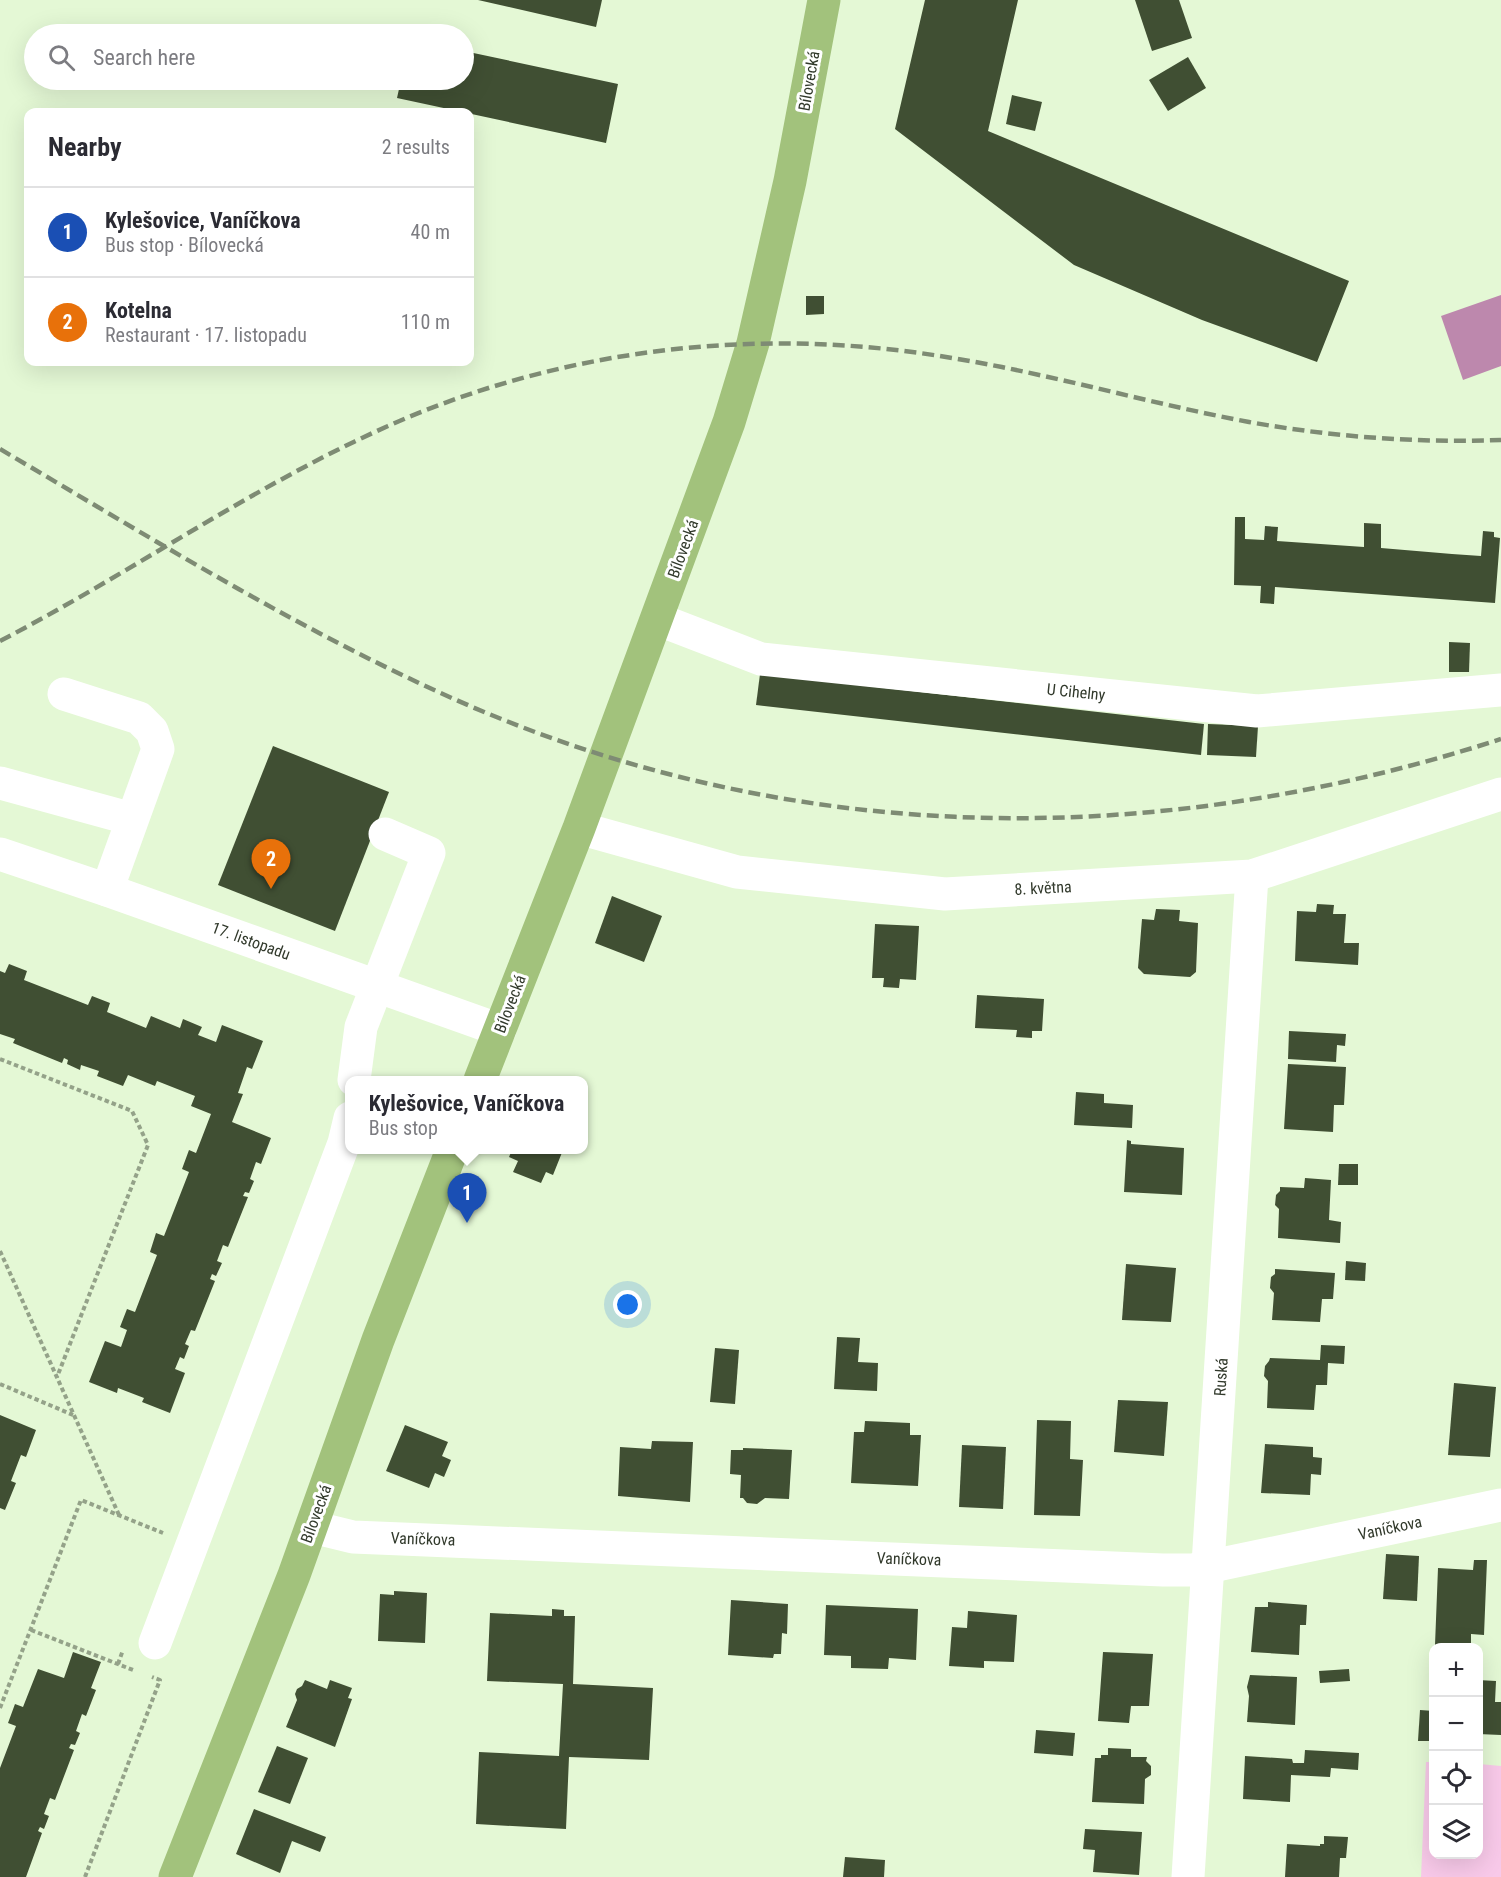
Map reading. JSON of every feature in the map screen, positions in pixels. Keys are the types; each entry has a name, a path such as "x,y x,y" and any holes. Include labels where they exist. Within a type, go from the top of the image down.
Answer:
{"main road":[{"name":"Bílovecká","path":"482,1076 579,828 729,422 753,343 790,181 824,0"},
{"name":"Bílovecká","path":"175,1877 312,1527 378,1340 450,1154"}],"street":[{"name":"U Cihelny","path":"657,619 761,659 1257,711 1501,690"},
{"path":"64,693 139,718 152,731 158,749 107,890"},
{"path":"0,783 132,819"},
{"name":"8. května","path":"579,828 737,872 945,894 1252,876 1501,794"},
{"path":"355,1076 361,1027 429,853 385,834"},
{"name":"17. listopadu","path":"0,854 500,1030"},
{"name":"Ruská","path":"1188,1877 1252,876"},
{"path":"141,1643 192,1545 345,1139"},
{"name":"Vaníčkova","path":"312,1527 353,1537 1163,1570 1209,1568 1501,1505"}],"path":[{"path":"0,1059 132,1111 148,1145 57,1377"},
{"path":"0,1251 119,1515"},
{"path":"0,1384 74,1415"},
{"path":"0,1707 81,1500 192,1545"},
{"path":"31,1630 135,1671"},
{"path":"118,1664 141,1643"},
{"path":"85,1877 160,1680 144,1674"}],"shaded area":[{"path":"1501,295 1501,366 1463,380 1441,316"},
{"path":"1426,1762 1429,1762 1429,1859 1483,1859 1483,1764 1501,1766 1501,1877 1421,1877"}],"building":[{"path":"478,0 602,0 596,27"},
{"path":"925,0 1018,0 988,131 1349,281 1317,362 1202,320 1074,265 895,129"},
{"path":"1135,0 1179,0 1192,38 1152,51"},
{"path":"474,53 618,84 606,143 474,115 474,108 443,108 397,98 399,90 474,90"},
{"path":"1188,57 1206,88 1168,111 1149,80"},
{"path":"1012,95 1042,102 1035,131 1006,124"},
{"path":"806,296 824,296 824,314 806,315"},
{"path":"1235,517 1245,517 1245,539 1264,540 1265,526 1278,527 1277,541 1364,547 1364,523 1381,524 1381,548 1481,556 1483,531 1494,532 1494,537 1500,538 1495,603 1275,587 1274,604 1260,603 1261,586 1234,585"},
{"path":"1449,642 1470,643 1469,672 1449,672"},
{"path":"760,674 1204,724 1201,755 756,705"},
{"path":"1208,724 1258,726 1256,757 1207,755"},
{"path":"273,746 389,792 335,931 218,885"},
{"path":"612,896 662,916 644,962 595,943"},
{"path":"1317,904 1334,905 1333,914 1346,914 1344,943 1359,943 1358,965 1295,961 1297,911 1316,912"},
{"path":"1156,909 1180,910 1179,921 1198,923 1196,972 1190,977 1144,974 1138,968 1142,919 1154,920"},
{"path":"875,924 919,926 916,980 900,979 899,988 883,987 884,978 872,978"},
{"path":"9,964 27,971 24,980 88,1005 92,996 110,1003 107,1012 146,1028 151,1016 180,1028 183,1019 202,1027 198,1035 216,1042 222,1025 263,1041 252,1069 247,1067 238,1093 243,1094 232,1122 271,1138 261,1164 256,1162 250,1179 254,1181 249,1193 245,1192 243,1196 248,1197 228,1247 223,1245 217,1261 222,1263 216,1276 212,1274 210,1279 215,1281 195,1331 191,1330 185,1344 189,1346 184,1359 180,1357 175,1369 185,1373 170,1413 142,1402 144,1398 118,1388 117,1393 89,1382 105,1341 121,1347 127,1330 120,1327 127,1309 135,1312 157,1255 150,1252 156,1233 164,1236 189,1172 182,1169 189,1150 196,1153 211,1114 191,1106 195,1096 157,1081 155,1086 128,1075 123,1086 97,1076 99,1071 81,1065 80,1070 67,1064 68,1060 64,1058 62,1063 13,1043 15,1039 0,1034 0,971 5,973"},
{"path":"977,995 1044,999 1042,1031 1032,1031 1032,1038 1016,1037 1017,1030 975,1028"},
{"path":"1289,1031 1346,1034 1345,1046 1337,1045 1336,1062 1288,1059"},
{"path":"1288,1064 1346,1067 1344,1105 1334,1105 1333,1132 1284,1129"},
{"path":"1076,1092 1104,1094 1104,1103 1133,1105 1132,1128 1074,1125"},
{"path":"1127,1140 1131,1141 1131,1144 1184,1148 1182,1195 1124,1192"},
{"path":"510,1154 561,1154 553,1175 546,1172 541,1183 513,1172 518,1161 509,1157"},
{"path":"1339,1164 1358,1164 1358,1185 1338,1185"},
{"path":"1305,1178 1331,1180 1329,1220 1341,1222 1340,1243 1278,1238 1279,1209 1275,1205 1276,1195 1280,1187 1304,1188"},
{"path":"1346,1261 1366,1263 1365,1281 1345,1280"},
{"path":"1126,1264 1176,1268 1171,1322 1122,1320"},
{"path":"1275,1269 1335,1273 1333,1299 1322,1299 1320,1322 1272,1320 1274,1293 1270,1288 1271,1277 1275,1274"},
{"path":"837,1337 860,1338 858,1362 878,1363 877,1391 834,1389"},
{"path":"1321,1345 1345,1346 1344,1364 1328,1363 1327,1385 1316,1385 1314,1410 1267,1408 1268,1381 1264,1376 1265,1366 1270,1358 1320,1360"},
{"path":"715,1348 739,1350 735,1404 710,1402"},
{"path":"1454,1383 1496,1387 1490,1457 1448,1455"},
{"path":"1118,1400 1168,1402 1164,1456 1114,1452"},
{"path":"0,1415 36,1430 26,1457 21,1455 11,1481 16,1483 5,1510 0,1508"},
{"path":"1037,1420 1071,1421 1070,1459 1083,1460 1080,1516 1034,1515"},
{"path":"865,1421 910,1423 910,1435 921,1435 918,1486 851,1483 854,1432 864,1432"},
{"path":"405,1425 448,1442 442,1456 451,1460 444,1477 435,1473 429,1488 386,1471"},
{"path":"652,1441 693,1442 690,1502 618,1496 620,1447 651,1449"},
{"path":"1265,1444 1313,1447 1313,1457 1322,1458 1321,1475 1311,1474 1310,1495 1261,1493"},
{"path":"962,1445 1006,1447 1003,1509 959,1507"},
{"path":"743,1448 792,1450 789,1499 765,1498 757,1504 747,1503 740,1498 741,1475 730,1474 731,1450 743,1450"},
{"path":"1386,1554 1419,1556 1417,1601 1383,1599"},
{"path":"1474,1560 1487,1560 1484,1635 1471,1634 1471,1643 1435,1643 1438,1568 1473,1570"},
{"path":"394,1591 427,1593 425,1643 378,1641 380,1594 394,1595"},
{"path":"731,1600 788,1604 787,1634 782,1633 781,1654 774,1654 773,1658 728,1655"},
{"path":"1268,1602 1307,1605 1306,1625 1300,1625 1299,1655 1251,1652 1255,1607 1268,1607"},
{"path":"826,1605 918,1609 916,1660 889,1658 888,1669 851,1668 851,1656 824,1655"},
{"path":"552,1609 564,1610 564,1616 575,1616 573,1684 653,1688 649,1760 569,1757 566,1829 476,1824 479,1752 559,1756 563,1684 487,1681 490,1613 552,1616"},
{"path":"968,1611 1017,1615 1014,1662 984,1661 984,1668 949,1666 952,1627 967,1628"},
{"path":"73,1652 101,1662 91,1688 96,1690 86,1716 82,1714 76,1731 80,1733 75,1745 71,1744 69,1748 74,1750 55,1800 50,1798 44,1814 49,1816 44,1829 40,1827 38,1831 42,1833 26,1877 0,1877 0,1768 16,1726 8,1723 15,1704 23,1707 38,1669 64,1678"},
{"path":"1103,1652 1153,1654 1149,1706 1131,1706 1129,1723 1098,1721"},
{"path":"1349,1669 1350,1681 1320,1683 1319,1671"},
{"path":"1250,1675 1297,1677 1295,1725 1247,1722 1249,1696 1247,1687"},
{"path":"305,1680 327,1689 330,1680 352,1688 348,1698 352,1699 335,1747 286,1727 297,1700 295,1694 297,1689"},
{"path":"1483,1680 1496,1681 1495,1702 1501,1702 1501,1735 1483,1734"},
{"path":"1420,1710 1429,1711 1429,1741 1418,1741"},
{"path":"1036,1730 1075,1733 1073,1756 1034,1753"},
{"path":"277,1746 308,1758 290,1804 258,1792"},
{"path":"1108,1748 1131,1749 1131,1757 1147,1757 1146,1761 1151,1766 1151,1775 1145,1779 1144,1804 1092,1802 1095,1758 1108,1755"},
{"path":"1305,1750 1359,1753 1358,1770 1331,1768 1330,1777 1291,1775 1290,1802 1243,1799 1245,1756 1292,1759 1293,1763 1304,1763"},
{"path":"254,1809 326,1837 320,1852 292,1841 280,1873 236,1854"},
{"path":"1085,1829 1142,1832 1139,1875 1093,1872 1095,1850 1083,1849"},
{"path":"1324,1836 1348,1837 1346,1858 1340,1858 1339,1877 1285,1877 1287,1844 1320,1846 1324,1844"},
{"path":"845,1857 885,1860 884,1877 843,1877"}],"railway":[{"path":"0,641 49,615 240,502 388,426 455,399 523,378 592,362 662,351 733,345 804,344 875,348 984,364 1280,427 1406,440 1501,440"},
{"path":"0,449 231,585 349,649 409,678 470,706 596,753 723,787 852,809 982,818 1112,815 1242,801 1372,775 1501,739"}],"place":[{"name":"Kotelna","path":"271,889"},
{"name":"Kylešovice, Vaníčkova","path":"467,1223"}]}
